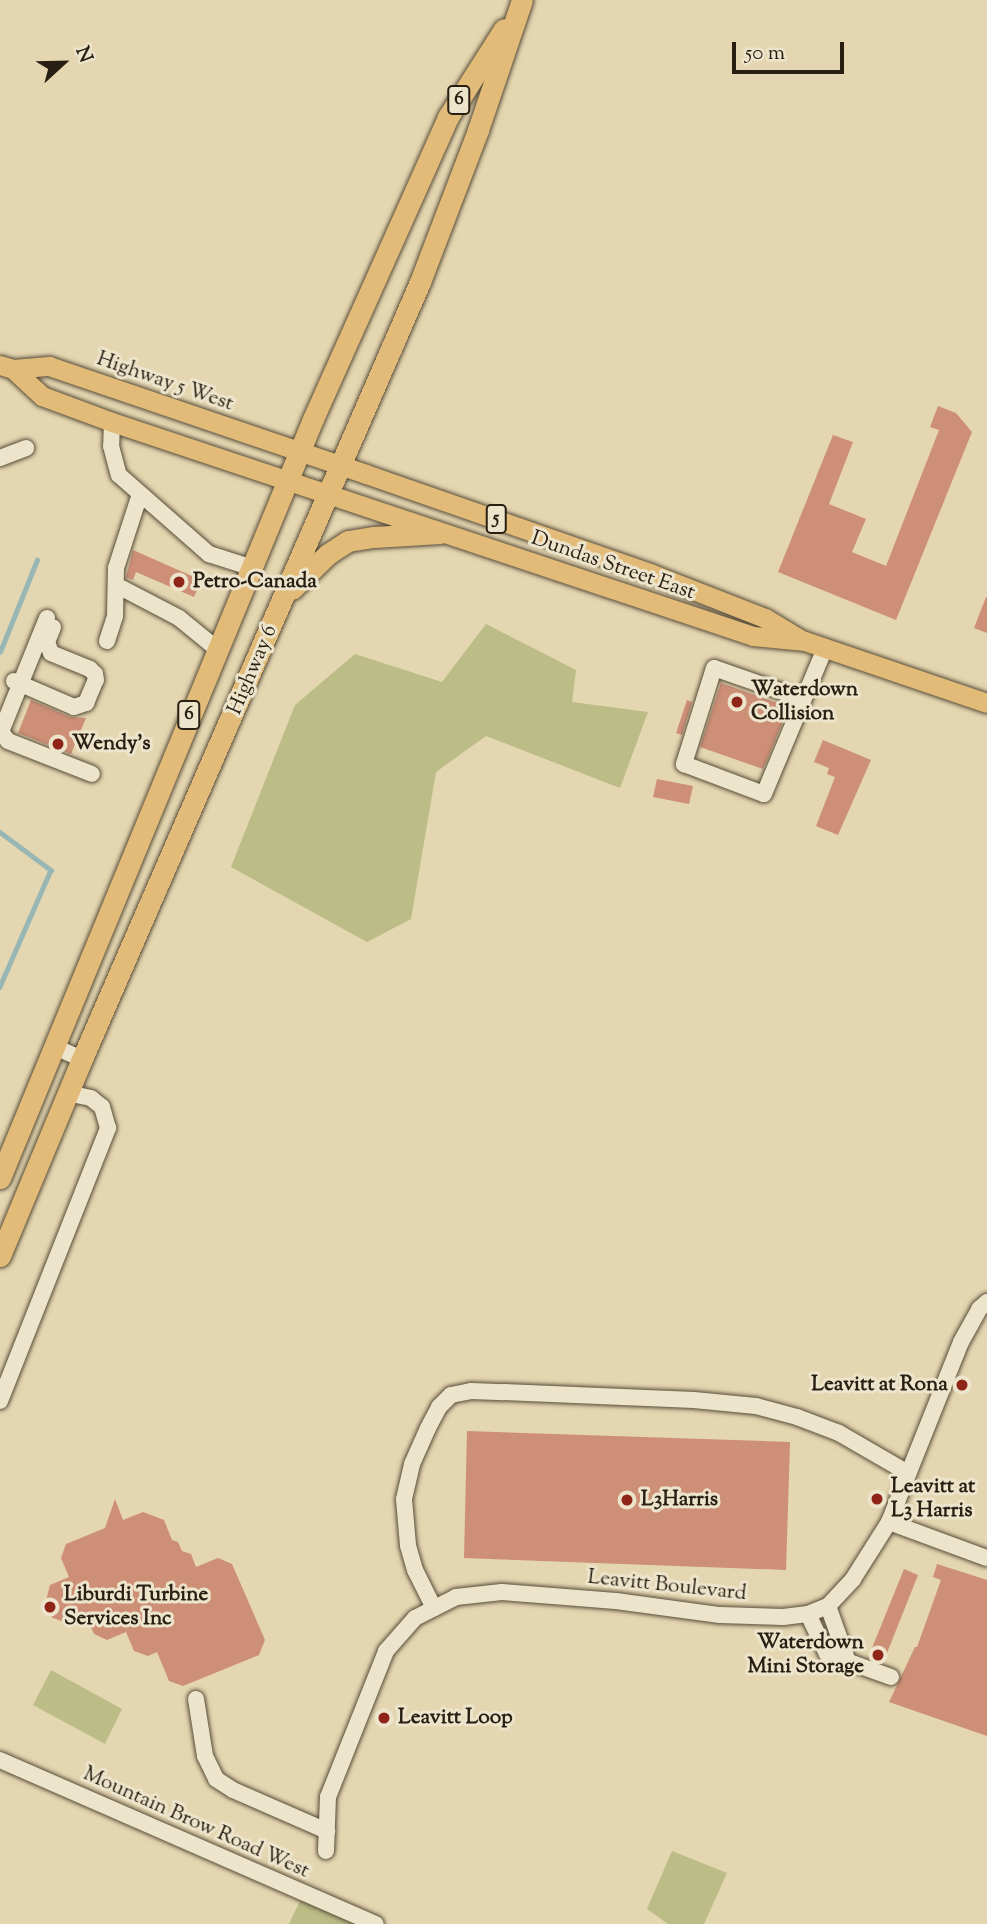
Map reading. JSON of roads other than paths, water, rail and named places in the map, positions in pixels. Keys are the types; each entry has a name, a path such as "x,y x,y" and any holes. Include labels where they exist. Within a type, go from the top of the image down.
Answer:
{"highway":[{"name":"Highway 6","path":"0,1178 250,567 448,117 522,0"},
{"name":"Highway 6","path":"0,1256 82,1059 420,282 478,130 522,0"},
{"path":"283,598 328,554 348,541 440,533"}],"main road":[{"name":"Highway 5 West","path":"7,367 49,366 300,452"},
{"name":"Highway 5 West","path":"7,367 42,396 288,481"},
{"name":"5","path":"300,452 342,466"},
{"name":"Dundas Street East","path":"342,466 650,573 765,618 805,641 987,703"},
{"name":"5","path":"288,481 329,495"},
{"name":"Dundas Street East","path":"329,495 753,636 805,641"}],"street":[{"path":"112,422 111,446 119,475 209,554 250,567"},
{"path":"0,458 26,448"},
{"path":"107,641 115,616 116,568 141,494"},
{"path":"116,585 179,618 216,649"},
{"path":"17,682 74,706 86,703 96,680 94,674 90,669 51,653 47,642 51,620 17,682 3,724 3,737 92,774"},
{"path":"803,699 714,668 684,764 765,794 825,648"},
{"path":"55,1047 82,1059"},
{"path":"0,1401 108,1128 102,1107 90,1098 68,1093"},
{"name":"Leavitt Boulevard","path":"326,1851 328,1797 386,1651 415,1618 456,1597 502,1592 616,1601 720,1615 783,1617 808,1614 828,1605 853,1579 889,1521 961,1342 979,1310 987,1303"},
{"path":"434,1608 415,1570 408,1545 404,1499 412,1464 428,1428 439,1407 451,1395 471,1391 504,1392 695,1400 756,1406 797,1417 839,1433 908,1473"},
{"path":"889,1521 987,1558"},
{"path":"828,1605 848,1662"},
{"path":"808,1614 827,1654 891,1677"},
{"path":"196,1699 205,1756 216,1779 233,1790 327,1831"},
{"name":"Mountain Brow Road West","path":"0,1760 376,1924"}],"waterway":[{"path":"0,652 37,560"},
{"path":"0,832 51,870 0,987"}],"place":[{"name":"Petro-Canada","path":"179,582"},
{"name":"Waterdown Collision","path":"737,702"},
{"name":"Wendy's","path":"58,744"},
{"name":"Leavitt at Rona","path":"962,1385"},
{"name":"Leavitt at L3 Harris","path":"877,1499"},
{"name":"L3Harris","path":"627,1500"},
{"name":"Liburdi Turbine Services Inc","path":"50,1607"},
{"name":"Waterdown Mini Storage","path":"878,1655"},
{"name":"Leavitt Loop","path":"384,1718"}]}
